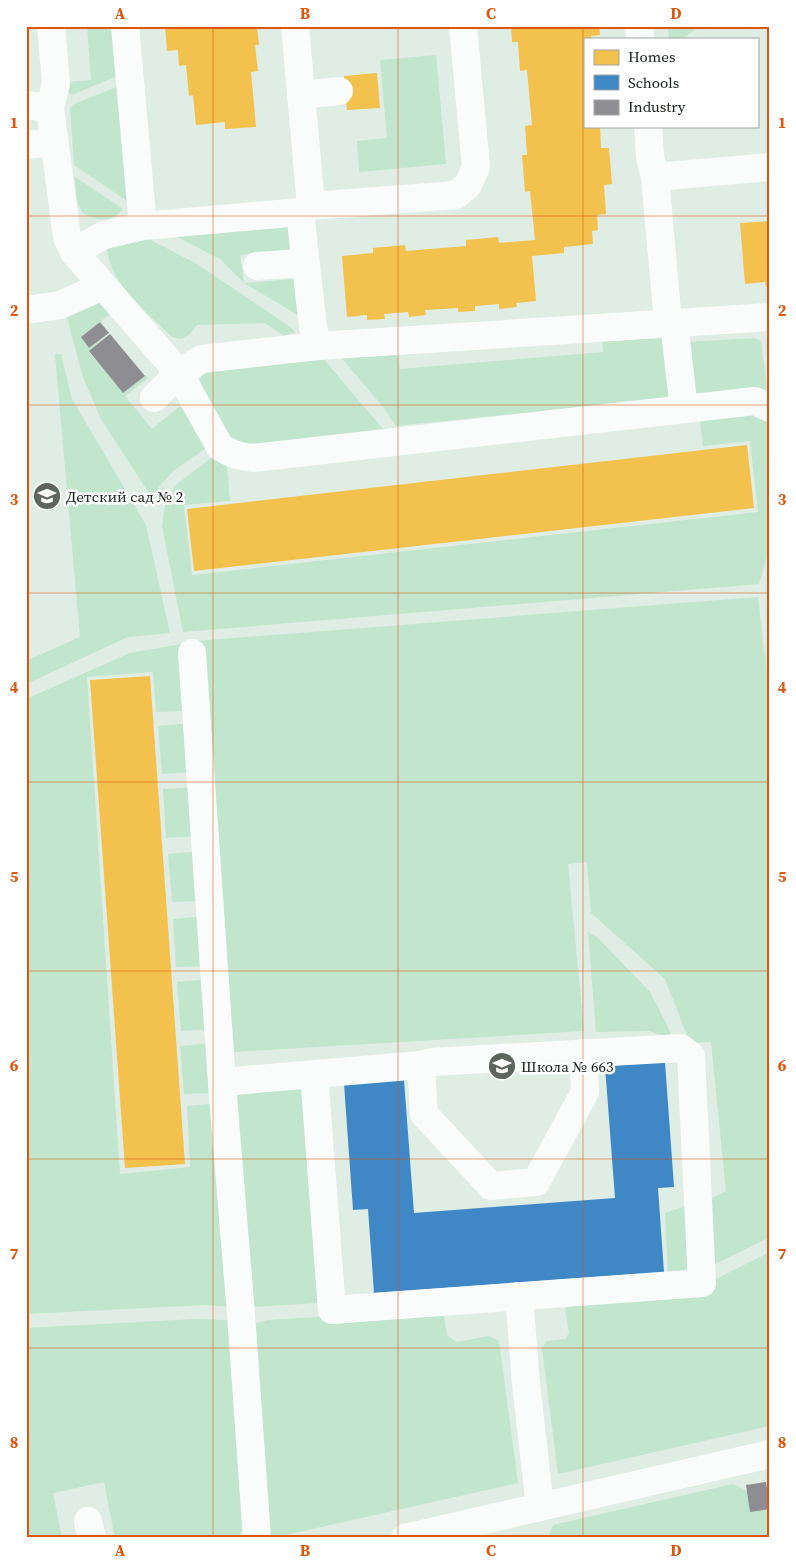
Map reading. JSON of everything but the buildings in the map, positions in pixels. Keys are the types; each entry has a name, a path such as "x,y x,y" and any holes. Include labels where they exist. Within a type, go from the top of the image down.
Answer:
{"street":[{"path":"51,26 56,83 38,107 54,142 67,237 74,252 179,373 220,447 240,457 253,458 755,401 770,408"},
{"path":"125,26 143,226"},
{"path":"295,26 301,96 306,209 305,263 313,327 318,346"},
{"path":"74,252 104,235 143,226 456,195 468,184 476,167 464,26"},
{"path":"301,96 338,92"},
{"path":"648,128 650,157 655,177 671,323 684,409"},
{"path":"26,145 54,142"},
{"path":"655,177 770,167"},
{"path":"257,266 305,263"},
{"path":"26,310 60,305 103,286"},
{"path":"154,398 179,373 202,359 318,346 770,317"},
{"path":"192,653 222,1082 257,1538"},
{"path":"222,1082 314,1074 421,1065 432,1062 583,1052 681,1048 691,1056 702,1283 332,1310 314,1074"},
{"path":"421,1065 424,1114 491,1186 536,1182 586,1092 583,1052"},
{"path":"519,1296 526,1384 540,1507"},
{"path":"405,1538 770,1454"}],"green space":[{"path":"87,26 118,26 120,75 72,95 69,93 67,82 91,80"},
{"path":"668,26 700,26 683,38 669,38"},
{"path":"436,55 446,164 359,172 357,141 387,138 380,60"},
{"path":"122,85 130,203 74,165 70,108 76,103"},
{"path":"75,177 123,209 113,217 105,219 97,219 85,214 77,201"},
{"path":"292,226 294,239 290,249 240,255 244,283 220,259 175,236"},
{"path":"141,235 197,264 289,326 295,332 284,336 265,323 197,325 189,335 181,339 172,337 131,297 114,273 109,260 107,246"},
{"path":"292,279 299,284 298,315 244,283"},
{"path":"100,302 111,313 81,337 89,348 110,334 89,352 123,393 146,375 148,378 125,396 152,429 180,406 209,446 173,471 159,487 156,499 152,498 101,419 83,377 66,314"},
{"path":"667,336 678,399 610,404 396,426 384,408 341,357 390,350 398,357 400,369 603,352 602,340"},
{"path":"754,338 761,341 767,387 763,393 693,399 687,342"},
{"path":"55,354 61,354 72,399 146,525 170,633 128,637 26,684 26,661 80,637"},
{"path":"321,356 383,429 384,437 271,449 232,444 199,382 202,374 214,368"},
{"path":"752,408 770,421 770,529 766,560 759,584 183,632 162,526 165,505 177,484 219,452 226,457 230,501 184,505 192,575 758,512 750,441 703,446 699,412"},
{"path":"758,597 770,700 770,1237 707,1268 705,1202 726,1191 711,1042 690,1043 665,979 591,913 587,862 568,864 584,1031 234,1052 196,641"},
{"path":"187,643 191,711 156,712 153,672 87,677 120,1174 190,1167 187,1106 220,1103 233,1307 205,1305 26,1314 26,699 130,653"},
{"path":"192,723 195,772 162,774 158,726"},
{"path":"196,787 199,836 166,838 163,789"},
{"path":"202,851 205,901 172,902 168,854"},
{"path":"206,916 209,966 176,967 173,919"},
{"path":"588,932 597,937 650,992 671,1033 669,1037 649,1031 596,1032"},
{"path":"210,979 213,1029 181,1031 177,982"},
{"path":"214,1043 217,1093 184,1094 180,1046"},
{"path":"309,1088 319,1303 253,1307 232,1100 237,1092"},
{"path":"695,1203 699,1275 668,1276 665,1213"},
{"path":"770,1252 770,1426 558,1474 542,1348 547,1341 565,1339 569,1333 565,1309 575,1299 712,1281"},
{"path":"436,1310 444,1316 447,1335 456,1342 489,1336 499,1341 518,1483 272,1538 265,1535 254,1324 268,1320"},
{"path":"195,1319 226,1320 232,1329 242,1532 236,1538 115,1538 104,1482 53,1493 62,1538 26,1538 26,1328"},
{"path":"733,1484 747,1491 770,1509 770,1538 548,1538 553,1525"}],"place":[{"name":"Детский сад № 2","path":"47,496"},
{"name":"Школа № 663","path":"502,1066"}]}
